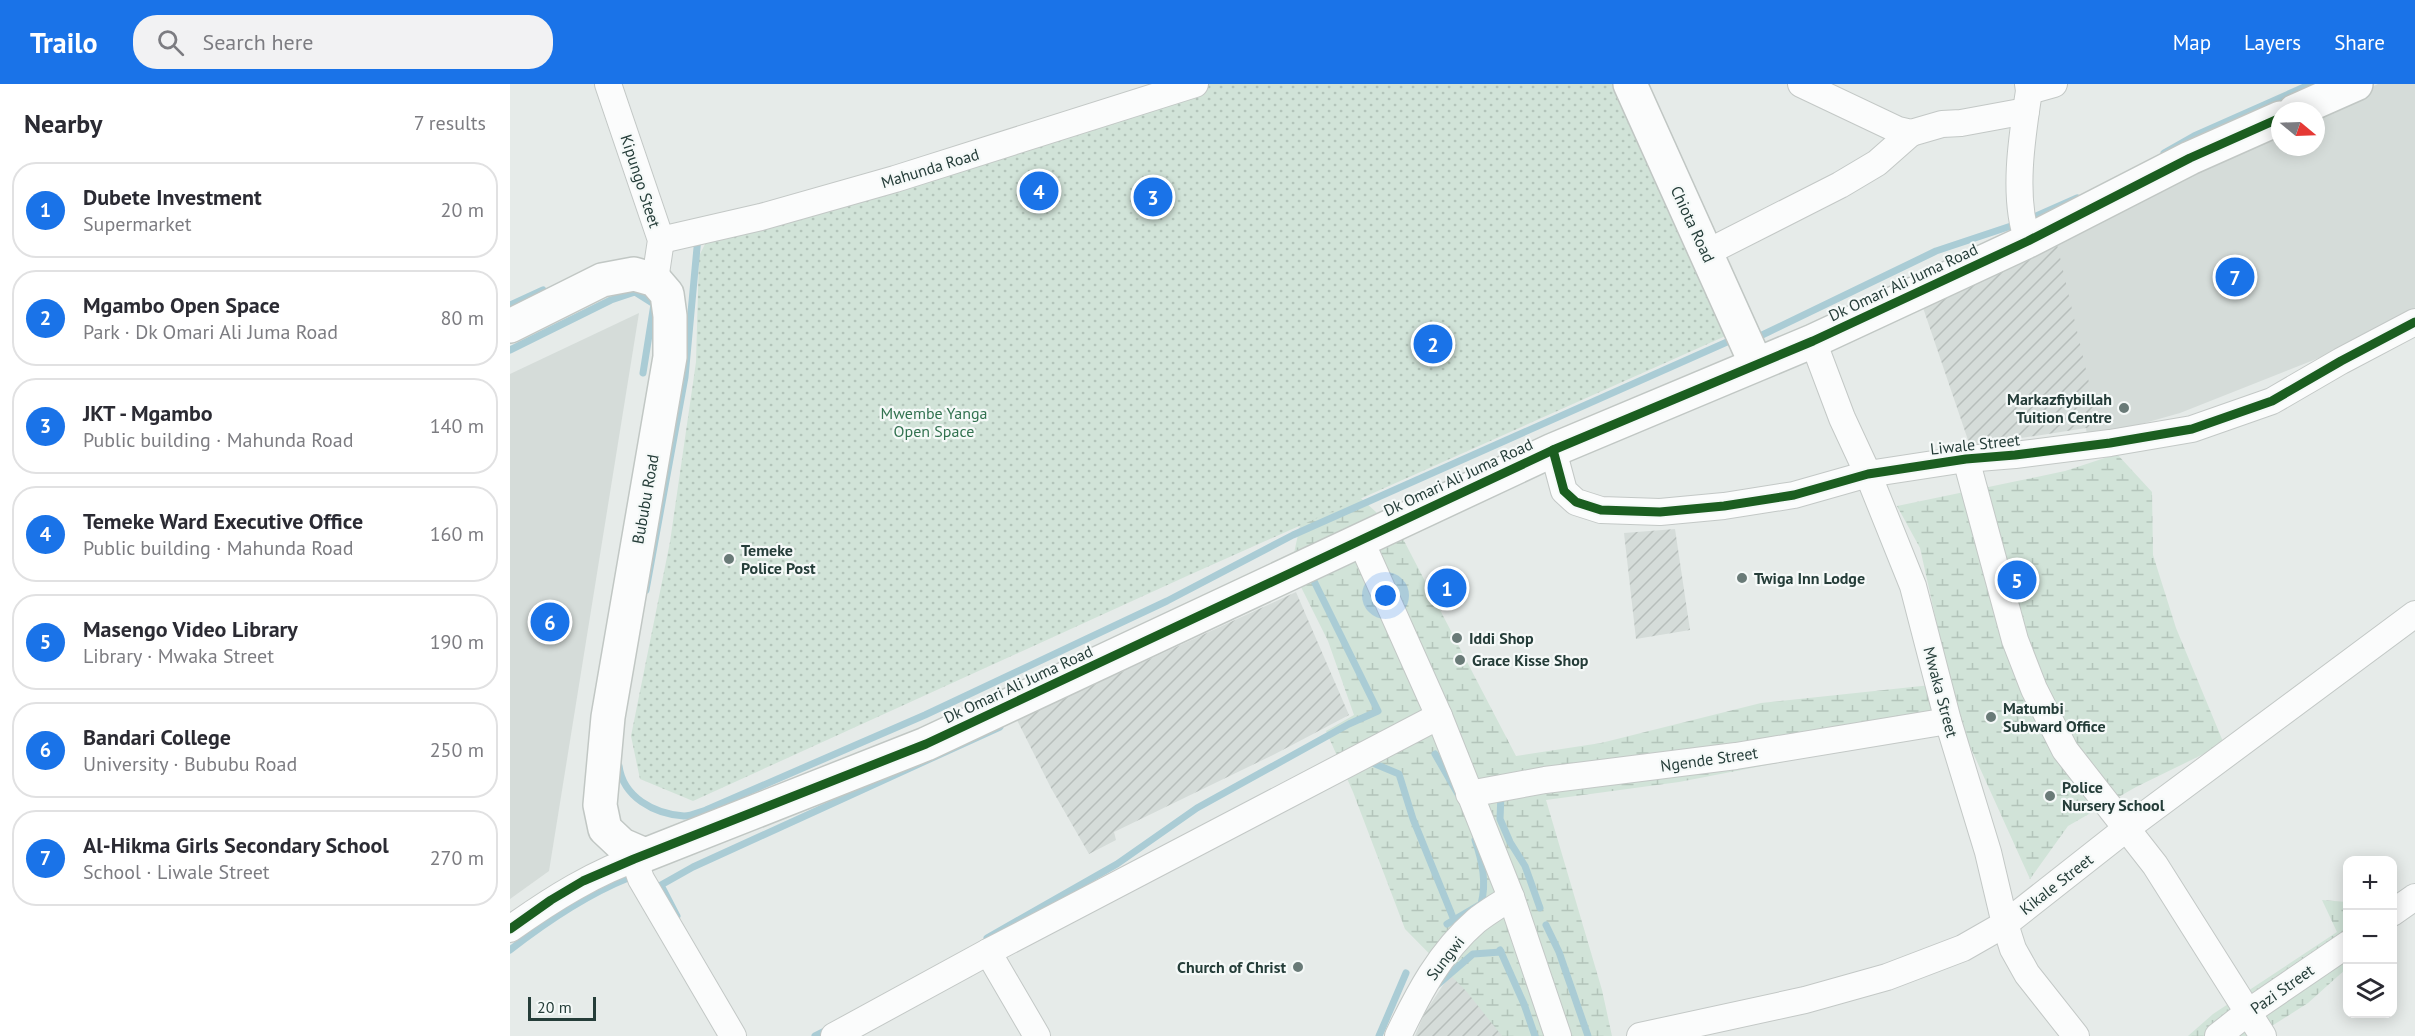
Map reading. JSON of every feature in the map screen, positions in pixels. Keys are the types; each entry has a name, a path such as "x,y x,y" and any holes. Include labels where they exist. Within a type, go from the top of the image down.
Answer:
{"street":[{"name":"Kipungo Steet","path":"608,84 661,240 655,280"},
{"name":"Mahunda Road","path":"661,240 761,217 895,179 1195,84"},
{"name":"Chiota Road","path":"1630,84 1713,250 1756,364"},
{"path":"1801,84 1898,130 1911,133"},
{"path":"1713,250 1840,185 1877,163 1911,133 1942,124 1961,123 2054,84"},
{"path":"2315,102 2356,84"},
{"path":"2027,96 2020,159 2021,223 2028,241"},
{"name":"Dk Omari Ali Juma Road","path":"639,857 926,744 1553,450 1813,341 2028,241 2190,158 2271,122"},
{"path":"510,326 602,280 634,274 655,280"},
{"name":"Bububu Road","path":"639,857 605,829 600,805 608,717 670,357 670,316 667,294 655,280"},
{"name":"Liwale Street","path":"1553,450 1564,491 1576,502 1601,510 1660,512 1724,507 1794,495 1868,474 1966,459 2110,443 2192,429 2272,401 2415,322"},
{"name":"Mwaka Street","path":"1813,341 1842,418 1868,474 1913,586 1948,721 1988,852 2013,949 2027,974 2076,1036"},
{"path":"1966,459 2000,593 2015,640 2034,689 2065,750 2155,865 2263,1036"},
{"path":"1360,539 1439,716 1511,897 1558,1036"},
{"name":"Kikale Street","path":"1640,1036 1805,1000 1887,977 1963,948 2005,924 2127,828 2415,614"},
{"path":"834,1036 988,952 1439,716"},
{"name":"Ngende Street","path":"1469,794 1545,780 1736,756 1948,721"},
{"path":"510,929 550,900 583,881 639,857 641,879 733,1036"},
{"name":"Sungwi","path":"1398,1036 1419,992 1451,947 1476,921 1511,897"},
{"path":"2396,910 2415,897"},
{"name":"Pazi Street","path":"2218,1036 2247,1013 2343,947"},
{"path":"988,952 1037,1036"}],"shaded area":[{"path":"2378,84 2415,84 2415,310 2377,335 2180,413 2088,439 2049,243 2271,136 2271,156 2325,156 2325,110"},
{"path":"2056,240 2099,426 1970,446 1917,290"},
{"path":"639,313 549,871 510,899 510,374"},
{"path":"1675,529 1690,630 1636,639 1624,533"},
{"path":"1296,592 1349,715 1275,754 1114,832 1116,840 1089,854 1051,788 1017,720"},
{"path":"1451,973 1534,1036 1415,1036 1424,1014"}],"green space":[{"name":"Mwembe Yanga Open Space","path":"1185,84 1614,84 1730,334 1187,576 693,801 640,779 631,736 670,542 696,362 699,256 707,240"},
{"path":"2117,454 2152,492 2153,555 2176,628 2224,744 2136,787 2068,826 2030,879 1960,724 1855,748 1679,782 1546,800 1602,990 1612,1036 1502,1036 1467,992 1405,929 1353,792 1326,731 1354,715 1328,641 1291,567 1304,507 1352,490 1401,535 1516,756 1601,743 1761,703 1950,683 1920,548 1897,506 2065,471"},
{"path":"2322,900 2343,902 2343,972 2308,1003 2267,1029 2272,1036 2188,1036 2213,1014 2337,932"}],"waterway":[{"path":"2164,153 2194,136 2311,84"},
{"path":"2027,220 2077,198"},
{"path":"1755,337 1936,251 2017,224"},
{"path":"646,590 685,377 698,237"},
{"path":"510,305 543,290"},
{"path":"510,350 611,300 635,292 654,304 643,373"},
{"path":"619,766 622,777 633,795 651,807 662,812 684,816 706,810 925,715 1167,601 1293,535 1736,338"},
{"path":"987,938 1117,864 1197,808 1349,724 1378,711 1310,573"},
{"path":"677,916 661,885 693,867 1000,727"},
{"path":"1435,754 1458,794"},
{"path":"1368,761 1399,774 1413,819 1454,920"},
{"path":"1501,794 1500,819 1510,842 1525,866 1540,908"},
{"path":"1447,924 1481,904 1484,888 1483,872 1475,840"},
{"path":"510,950 552,919 582,901 612,885 628,878 634,878"},
{"path":"1546,925 1559,952 1588,1036"},
{"path":"1500,950 1524,1004 1535,1036"},
{"path":"1437,985 1473,954 1501,952"},
{"path":"1379,1036 1406,973"},
{"path":"815,1036 829,1029"}],"cycle path":[{"path":"510,929 583,881 926,744 1553,450 1813,341 2028,241 2190,158 2271,122"},
{"path":"1553,450 1564,491 1576,502 1601,510 1660,512 1724,506 1794,495 1868,474 1966,459 2110,443 2192,429 2272,401 2415,322"}],"place":[{"name":"Temeke Ward Executive Office","path":"1039,191"},
{"name":"JKT - Mgambo","path":"1153,197"},
{"name":"Al-Hikma Girls Secondary School","path":"2235,277"},
{"name":"Mgambo Open Space","path":"1433,344"},
{"name":"Markazfiybillah Tuition Centre","path":"2124,408"},
{"name":"Temeke Police Post","path":"729,559"},
{"name":"Twiga Inn Lodge","path":"1742,578"},
{"name":"Masengo Video Library","path":"2017,580"},
{"name":"Dubete Investment","path":"1447,588"},
{"name":"Bandari College","path":"550,622"},
{"name":"Iddi Shop","path":"1457,638"},
{"name":"Grace Kisse Shop","path":"1460,660"},
{"name":"Matumbi Subward Office","path":"1991,717"},
{"name":"Police Nursery School","path":"2050,796"},
{"name":"Church of Christ","path":"1298,967"}]}
